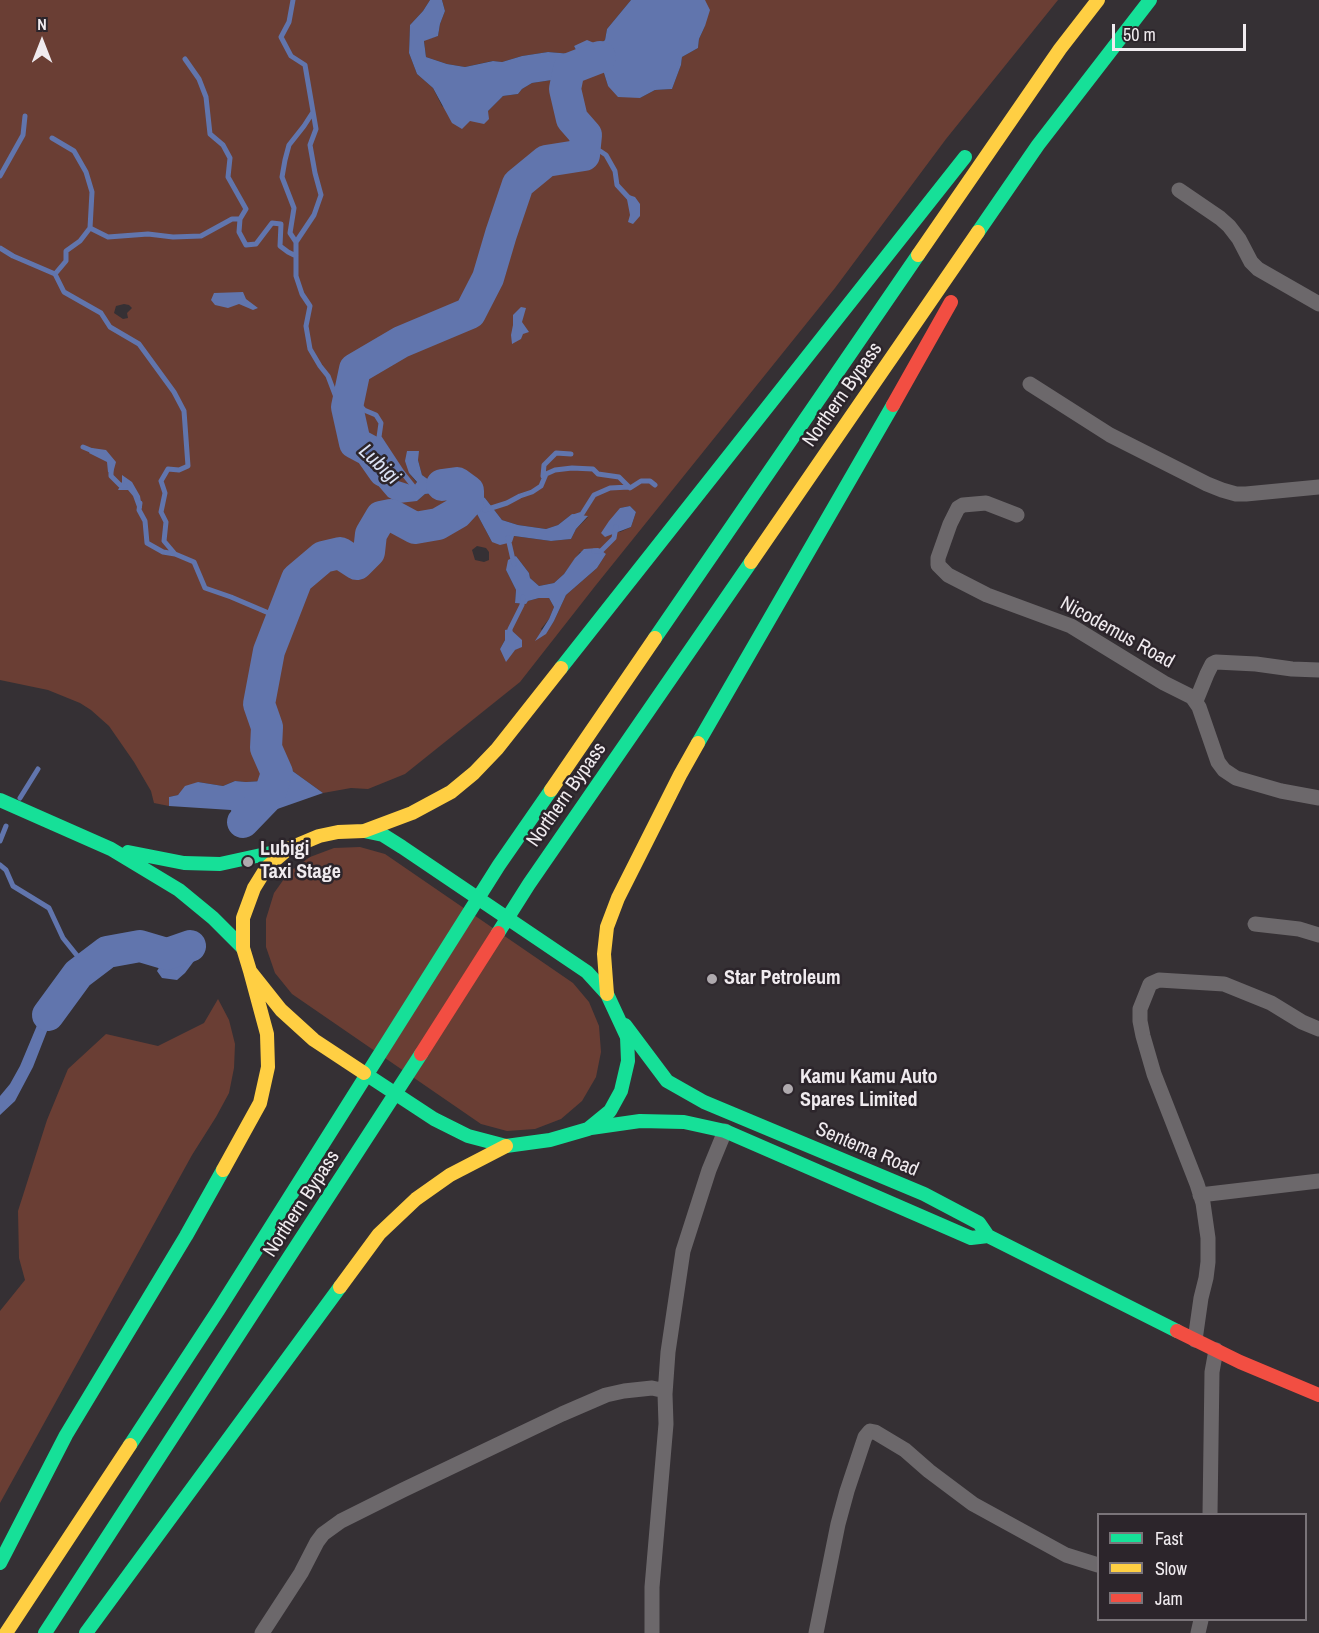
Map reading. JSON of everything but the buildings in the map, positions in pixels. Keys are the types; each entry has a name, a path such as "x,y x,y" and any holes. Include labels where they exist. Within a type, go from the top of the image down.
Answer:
{"main road":[{"name":"Northern Bypass","path":"6,1633 219,1309 499,865 1060,49 1098,0"},
{"name":"Northern Bypass","path":"45,1633 530,884 1038,146 1150,0"},
{"path":"364,831 412,813 451,792 474,773 497,749 954,169 1060,49"},
{"path":"969,269 1038,146"},
{"path":"607,994 604,954 607,927 618,898 680,775 957,290"},
{"path":"0,800 111,849 179,890 213,918 243,948"},
{"path":"111,849 183,863 219,864 288,849 319,836 338,832 364,831 383,835 588,972 607,994 627,1037 628,1061 621,1091 610,1111 588,1129"},
{"path":"0,1563 66,1435 186,1236 260,1103 268,1067 267,1034 243,948 243,918 254,888 267,867 288,849"},
{"path":"250,971 281,1010 314,1040 434,1119 468,1136 506,1146"},
{"name":"Sentema Road","path":"619,1016 667,1081 704,1102 924,1194 979,1223 988,1236 1195,1340 1319,1395"},
{"name":"Sentema Road","path":"506,1146 550,1140 588,1129 640,1121 684,1122 725,1131 971,1238 988,1236"},
{"path":"86,1633 379,1234 416,1199 450,1175 506,1146"}],"street":[{"path":"1179,190 1229,226 1251,262 1258,269 1319,304"},
{"path":"1030,384 1110,435 1222,490 1246,494 1319,487"},
{"name":"Nicodemus Road","path":"1017,515 986,503 963,505 958,508 938,558 938,565 948,575 987,595 1071,626 1196,701"},
{"path":"1319,670 1216,662 1212,664 1196,701 1215,756 1224,770 1249,783 1319,798"},
{"path":"1255,924 1299,928 1319,935"},
{"path":"1195,1340 1208,1262 1208,1238 1203,1203 1154,1074 1143,1036 1140,1009 1150,984 1153,982 1165,979 1224,984 1271,1003 1302,1022 1319,1029"},
{"path":"652,1633 652,1587 666,1424 665,1394 668,1352 683,1251 709,1170 725,1131"},
{"path":"1200,1195 1319,1181"},
{"path":"1210,1513 1212,1372 1216,1350"},
{"path":"262,1633 301,1573 317,1542 323,1534 341,1521 511,1437 606,1395 652,1388 661,1390 665,1394"},
{"path":"816,1633 838,1524 865,1437 870,1431 904,1450 929,1472 973,1504 1066,1554 1097,1565"}],"shaded area":[{"path":"0,0 430,0 410,25 409,53 417,74 433,88 442,106 470,121 488,111 503,96 518,94 532,83 572,77 593,62 603,70 608,86 640,98 655,90 672,89 682,57 698,48 705,26 705,0 1058,0 946,139 835,288 520,682 405,774 368,789 351,788 323,793 280,762 269,761 273,768 262,781 235,781 223,786 198,782 178,795 169,797 169,806 154,803 151,791 134,762 109,726 91,710 48,690 0,680","holes":["595,126 598,136 574,160 550,162 541,153 573,149 580,143 581,136 577,127","124,304 132,308 127,313 128,318 123,319 114,313 116,306","356,444 376,451 395,481 414,486 417,483 409,473 418,460 422,475 429,480 446,479 464,483 485,498 502,520 546,529 558,525 572,514 588,517 576,529 571,539 551,541 514,536 492,542 477,514 462,502 460,495 446,492 425,494 417,501 368,466 365,455","630,506 636,512 631,527 615,532 620,508","457,513 453,522 425,536 427,531 418,520 431,519 445,514","477,546 486,548 489,552 489,560 484,562 475,560 472,550","580,552 606,554 597,568 566,595 545,634 541,629 549,619 554,607 549,598 539,598 525,604 515,603 516,590 506,570 516,556 529,573 530,578 539,586 554,583 564,574","505,640 522,640 522,646 515,650 500,649"]},
{"path":"442,0 631,0 607,29 605,40 598,45 574,46 576,50 572,54 548,52 465,67 426,57 424,40 438,36 445,11"},
{"path":"360,847 385,854 573,983 589,1002 599,1026 601,1052 596,1077 582,1101 561,1119 535,1129 507,1131 481,1124 292,994 275,973 266,947 266,919 274,893 289,872 310,857 334,848"},
{"path":"218,999 229,1020 235,1044 234,1068 229,1093 192,1155 0,1503 0,1311 25,1280 19,1258 18,1211 47,1120 68,1069 106,1034 158,1046 204,1023"}],"water":[{"path":"430,0 442,0 445,11 438,36 424,41 426,57 465,67 548,52 572,54 576,50 574,46 587,40 599,45 605,40 607,29 631,0 705,0 710,10 698,48 682,57 672,89 655,90 640,98 618,97 608,86 603,70 592,62 572,77 532,83 518,94 503,96 488,111 489,119 484,124 470,121 462,129 452,123 433,88 417,74 409,53 410,25"},
{"path":"577,125 596,126 601,142 592,152 574,160 550,162 538,168 541,153 573,149 580,143 581,136"},
{"path":"626,194 635,197 640,204 640,216 633,224 628,222 630,215"},
{"path":"243,292 246,299 258,308 253,310 239,304 228,308 215,305 211,300 214,293"},
{"path":"521,307 526,308 522,322 529,332 523,334 521,339 512,344 513,315"},
{"path":"355,443 376,451 395,480 414,486 417,482 409,473 405,461 407,451 419,451 418,460 422,475 429,480 446,479 464,483 485,498 502,520 546,529 558,525 572,514 588,516 576,529 571,539 551,541 514,536 512,542 500,545 492,542 477,514 462,501 460,495 446,492 425,494 417,501 399,503 388,497 376,483 365,455"},
{"path":"92,448 106,450 116,462 113,473 108,472 107,462 89,453"},
{"path":"122,475 132,482 140,496 142,508 137,507 128,490 118,490 122,482"},
{"path":"630,506 636,512 631,527 605,537 601,533 609,521 620,508"},
{"path":"457,513 454,522 425,537 427,531 417,519 431,519"},
{"path":"598,548 606,554 597,568 566,595 546,634 535,641 554,607 549,598 539,598 528,601 526,604 515,603 516,590 506,570 508,560 516,556 529,573 530,578 539,586 554,583 584,549"},
{"path":"510,629 522,640 522,647 515,650 506,662 500,649 505,640 505,630"},
{"path":"269,760 280,762 323,793 263,814 250,824 233,816 231,810 169,806 169,797 178,795 185,786 198,782 223,786 235,781 262,781 273,768"},
{"path":"182,942 197,947 197,957 177,980 162,978 157,971 171,947"},
{"path":"67,971 72,973 73,981 63,1004 49,1026 33,1067 15,1101 0,1115 0,1096 20,1066 38,1023 64,982"}],"waterway":[{"path":"293,0 289,22 281,37 291,56 305,65 316,129 310,145 321,195 314,215 296,242 296,276 302,294 310,306 306,326 310,349 328,376 336,397 347,407"},
{"name":"Lubigi","path":"384,471 370,451 355,443 347,407 355,369 401,342 470,313 488,278 518,184 546,161 584,155 586,135 572,119 565,89 569,69 600,57"},
{"path":"185,59 199,79 206,97 210,134 223,145 230,158 228,177 246,209 240,219"},
{"path":"296,242 290,233 294,208 282,177 289,145 313,112"},
{"path":"0,176 23,135 25,116"},
{"path":"52,138 74,151 86,172 92,192 90,228 80,241 66,251 66,261 55,274"},
{"path":"589,150 600,151 606,155 615,171 617,185 629,198"},
{"path":"90,228 108,237 148,234 173,237 201,236 232,219 240,219 239,232 246,245 256,244 272,223 281,224 280,246 296,256"},
{"path":"0,248 55,274 64,292 101,313 110,327 139,344 174,392 184,411 188,466 179,470 168,469 161,481 165,493 161,512 166,522 164,541 175,554 194,562 205,588 271,614 280,622"},
{"path":"350,394 364,410 376,415 381,423 379,437 417,491"},
{"path":"83,447 95,452"},
{"path":"543,476 544,465 556,453 571,454"},
{"path":"111,467 111,476 120,485 125,486"},
{"path":"485,510 532,492 541,486 546,474 555,470 593,469 598,474 619,477 630,488 641,481 650,481 655,485"},
{"name":"Lubigi","path":"243,822 270,794 277,773 266,748 267,727 259,704 269,651 297,579 323,557 340,553 357,564 369,552 371,534 381,517 391,515 415,528 438,524 457,513 468,501 468,491 457,483 442,485"},
{"path":"573,517 582,514 594,495 610,488 629,487"},
{"path":"140,503 139,510 145,521 147,543 163,552 175,554"},
{"path":"594,551 601,551 614,538 616,527"},
{"path":"508,538 514,564"},
{"path":"510,635 510,629 522,605 523,597"},
{"path":"20,798 38,769"},
{"path":"0,841 6,826"},
{"path":"0,865 6,870 13,886 49,908 63,938 79,958 83,971"},
{"path":"48,1015 78,974 107,952 140,946 167,954 190,946"}],"traffic: fast":[{"path":"978,232 1038,145 1150,0"},
{"path":"561,668 965,157"},
{"path":"655,638 918,255"},
{"path":"698,743 893,405"},
{"path":"498,933 529,884 751,562"},
{"path":"130,1445 219,1309 499,865 551,790"},
{"path":"0,800 111,849 179,890 213,918 243,948"},
{"path":"364,831 383,835 402,847 587,972 607,994 627,1037 628,1061 621,1091 610,1111 588,1129 550,1140 506,1146 468,1136 434,1119 364,1073"},
{"path":"128,852 184,863 220,864 284,850"},
{"path":"625,1025 667,1081 704,1102 924,1194 979,1223 988,1236 1177,1331"},
{"path":"45,1633 421,1054"},
{"path":"591,1128 640,1121 684,1122 725,1131 971,1238 988,1236"},
{"path":"0,1563 66,1435 186,1236 223,1170"},
{"path":"86,1633 340,1287"}],"traffic: slow":[{"path":"918,255 1060,49 1098,0"},
{"path":"751,562 978,232"},
{"path":"551,790 655,638"},
{"path":"364,831 412,813 451,792 474,773 497,749 561,668"},
{"path":"607,994 604,954 607,927 618,898 698,743"},
{"path":"364,831 338,832 319,836 288,849 267,867 254,888 243,918 243,948 250,971 281,1010 314,1040 364,1073"},
{"path":"223,1170 260,1103 268,1067 267,1034 250,971"},
{"path":"340,1287 379,1234 416,1199 450,1175 506,1146"},
{"path":"6,1633 130,1445"}],"traffic: jam":[{"path":"893,405 951,302"},
{"path":"421,1054 498,933"},
{"path":"1177,1331 1240,1362 1319,1395"}],"place":[{"name":"Lubigi Taxi Stage","path":"248,862"},
{"name":"Star Petroleum","path":"712,979"},
{"name":"Kamu Kamu Auto Spares Limited","path":"788,1089"}]}
